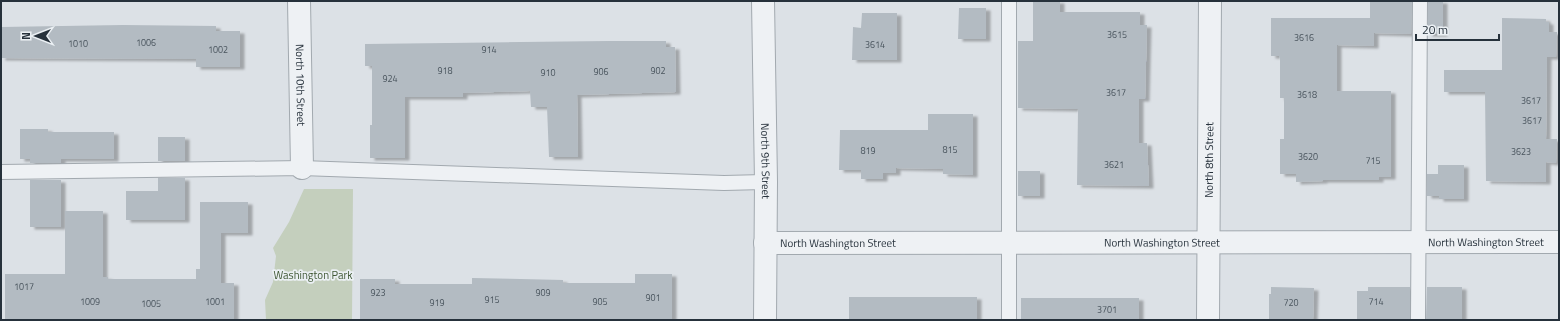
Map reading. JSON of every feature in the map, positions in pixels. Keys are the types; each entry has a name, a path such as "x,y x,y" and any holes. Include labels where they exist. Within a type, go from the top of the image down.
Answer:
{"street":[{"name":"North 10th Street","path":"299,1 302,168"},
{"name":"North 9th Street","path":"764,1 766,182 765,320"},
{"name":"North 8th Street","path":"1208,320 1210,1"},
{"name":"North Washington Street","path":"765,243 1559,242"}],"lane":[{"path":"1009,1 1009,320"},
{"path":"1418,320 1420,1"},
{"path":"1,172 302,168 716,183 766,182"}],"green space":[{"name":"Washington Park","path":"304,189 353,189 352,320 266,320 265,300 273,282 276,256 273,248 289,222"}],"building":[{"path":"1033,1 1060,1 1060,12 1140,12 1140,25 1147,25 1145,99 1139,99 1139,143 1147,143 1149,186 1077,185 1078,109 1018,108 1018,41 1033,41"},
{"path":"1370,1 1412,1 1411,34 1374,33 1374,46 1337,45 1337,91 1391,91 1391,177 1379,177 1379,180 1323,180 1296,182 1296,174 1280,174 1280,139 1284,139 1284,98 1280,98 1280,59 1279,56 1271,56 1271,18 1370,18"},
{"path":"1428,1 1443,1 1443,34 1428,34"},
{"path":"959,8 986,8 986,39 958,39"},
{"path":"862,13 897,13 897,60 852,60 853,27 861,28"},
{"path":"1502,18 1546,19 1546,22 1549,22 1549,32 1557,32 1556,57 1547,57 1546,139 1557,139 1556,163 1546,162 1546,182 1486,181 1485,92 1444,92 1444,70 1502,70"},
{"path":"123,25 216,26 216,31 240,31 240,67 196,67 196,59 1,58 1,27"},
{"path":"666,41 666,47 675,47 676,92 577,95 578,157 549,157 547,107 531,107 530,91 463,93 463,97 405,97 405,158 370,158 370,125 372,125 372,66 365,66 365,44"},
{"path":"928,114 973,114 973,175 943,174 943,169 896,168 896,173 883,173 883,179 861,179 861,170 839,170 840,130 928,130"},
{"path":"20,129 48,129 48,132 114,132 114,159 61,159 61,163 30,163 30,159 20,159"},
{"path":"158,137 185,137 185,161 158,161"},
{"path":"1438,165 1464,165 1464,199 1439,199 1439,196 1427,196 1427,174 1438,174"},
{"path":"1018,171 1040,171 1040,196 1018,196"},
{"path":"158,178 185,178 185,220 126,220 126,191 158,191"},
{"path":"30,180 61,180 61,227 30,227"},
{"path":"200,202 248,202 248,233 221,233 221,283 234,283 234,320 5,320 5,274 65,274 65,211 103,211 103,277 108,277 108,279 196,279 196,269 200,269"},
{"path":"635,274 672,274 672,320 360,320 360,279 395,279 395,284 472,284 472,278 563,280 563,283 635,283"},
{"path":"1271,287 1314,288 1313,320 1269,320 1269,294 1271,294"},
{"path":"1368,287 1410,287 1410,320 1357,320 1357,291 1368,291"},
{"path":"1427,287 1462,287 1462,320 1426,320"},
{"path":"849,297 977,297 977,320 849,320"},
{"path":"1021,298 1139,298 1139,320 1021,320"}]}
